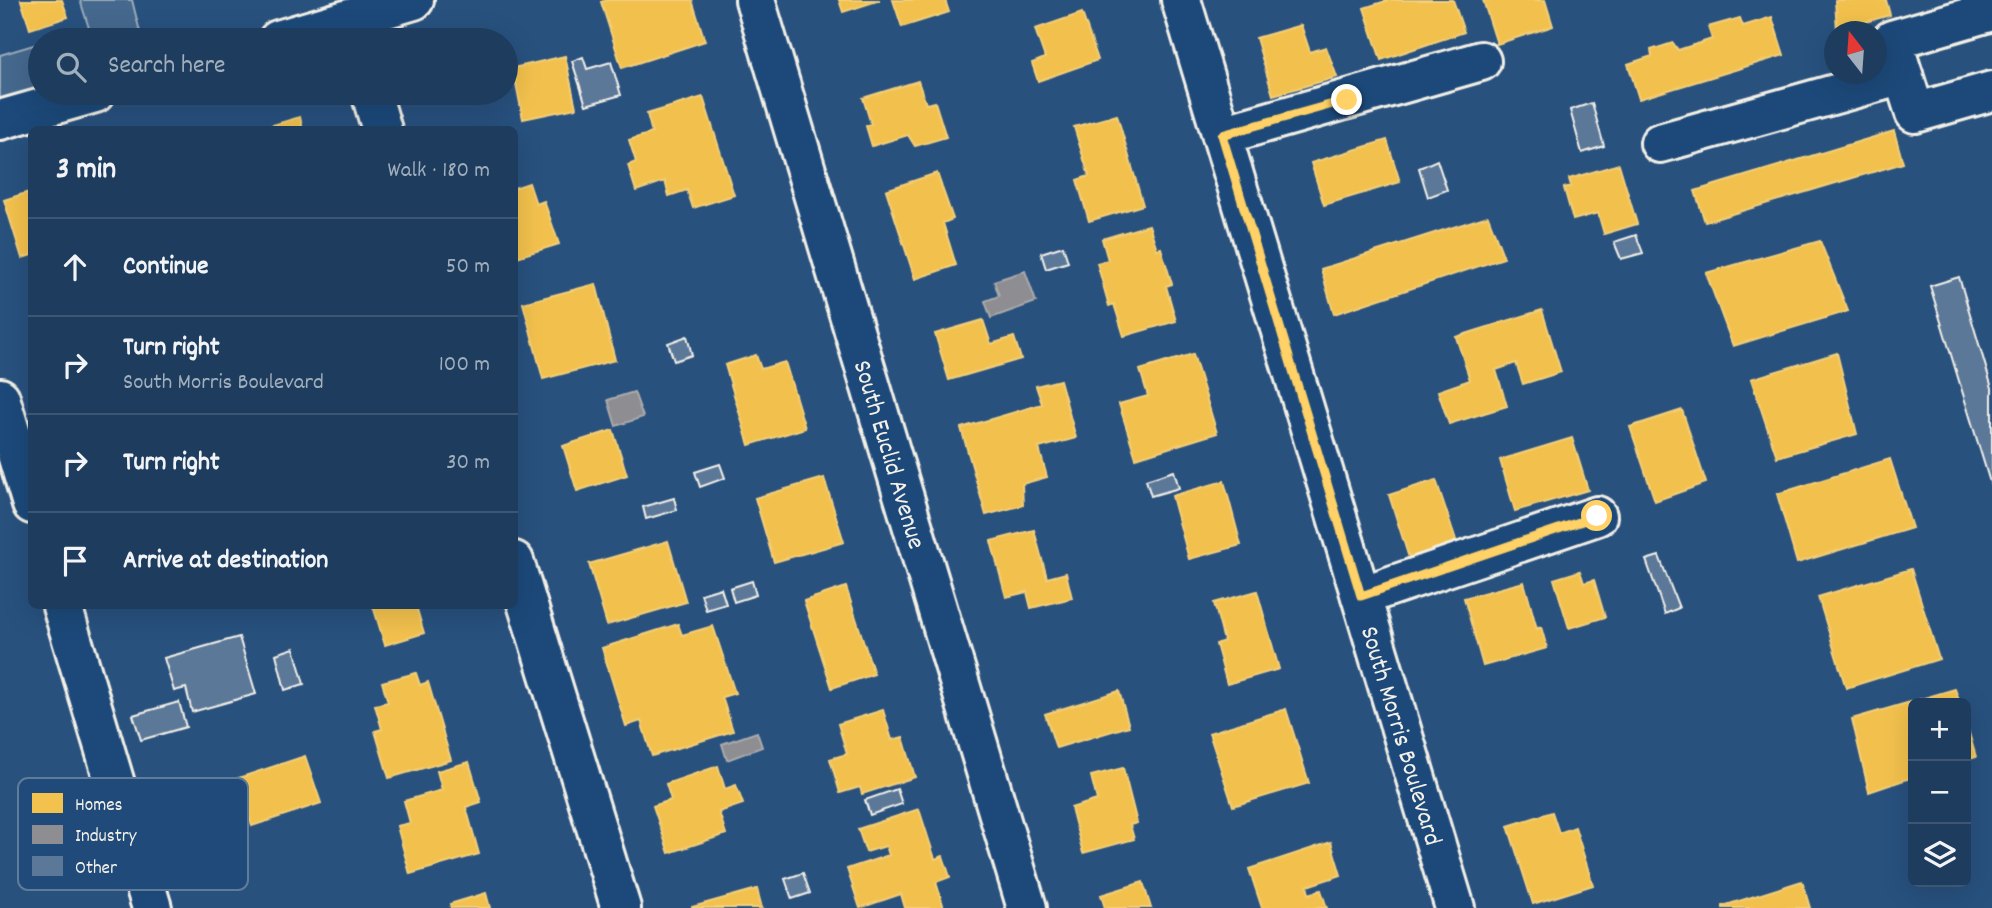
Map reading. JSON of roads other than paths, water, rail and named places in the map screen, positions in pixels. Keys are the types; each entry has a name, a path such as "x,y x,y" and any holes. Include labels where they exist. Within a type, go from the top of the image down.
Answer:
{"street":[{"path":"321,28 414,0"},
{"name":"South Euclid Avenue","path":"755,0 1027,908"},
{"name":"South Morris Boulevard","path":"1181,0 1455,908"},
{"path":"1992,11 1892,40 1915,113 1992,91"},
{"path":"1222,135 1481,61"},
{"path":"1660,143 1903,75"},
{"path":"0,120 53,105"},
{"path":"375,105 381,126"},
{"path":"0,398 28,491"},
{"path":"1361,596 1597,516"},
{"path":"518,574 621,908"},
{"path":"63,609 113,778"},
{"path":"147,890 152,908"}]}
